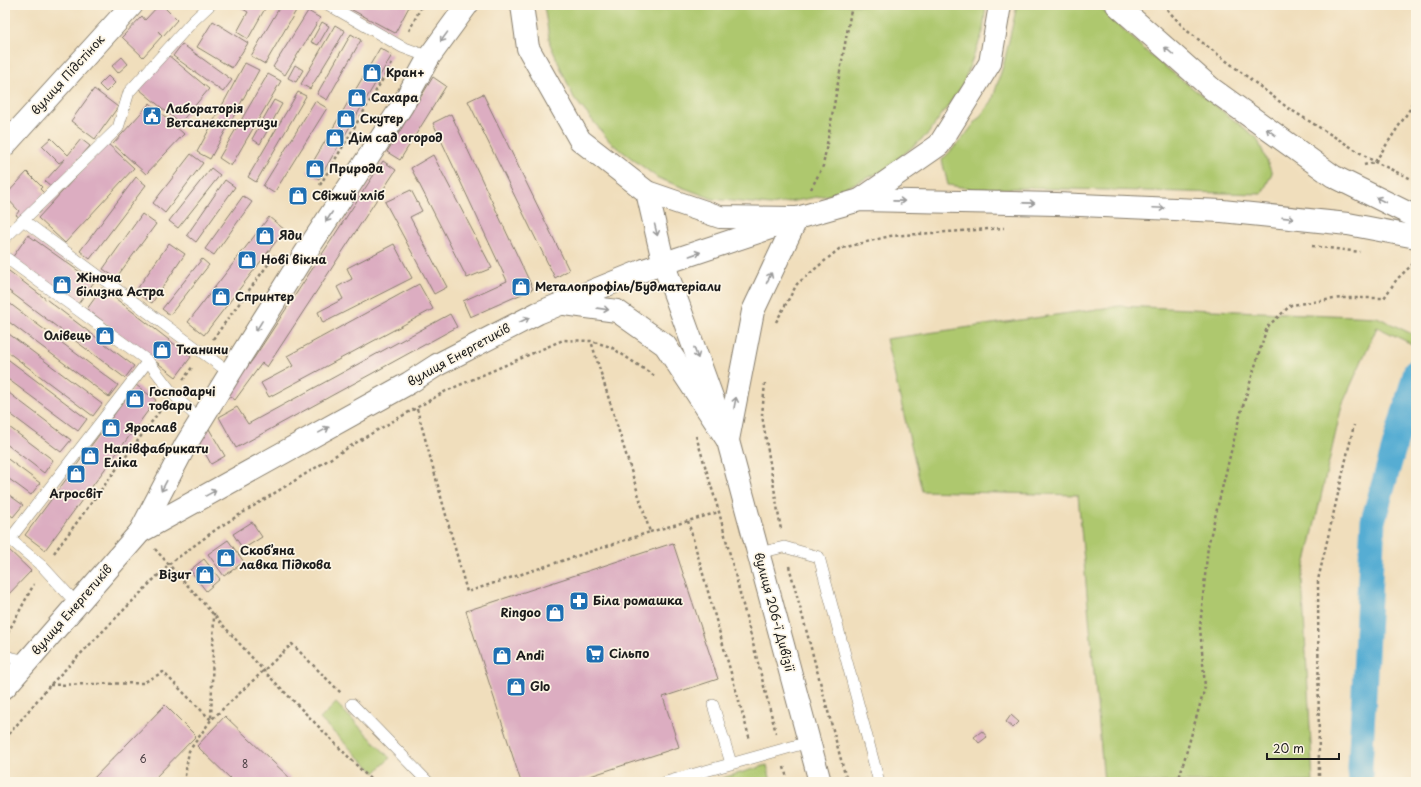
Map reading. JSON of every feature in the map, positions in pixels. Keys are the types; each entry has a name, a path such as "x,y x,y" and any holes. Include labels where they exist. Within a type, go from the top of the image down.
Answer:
{"main road":[{"name":"вулиця Підстінок","path":"5,145 132,5"},
{"name":"вулиця Енергетиків","path":"5,687 140,532 185,446 230,373 302,258 402,106 428,58 467,5"},
{"path":"522,5 528,48 580,140 647,192 720,217 797,218 860,200 1056,204 1222,211 1348,224 1416,237"},
{"path":"860,200 939,145 990,63 1000,5"},
{"path":"1117,5 1212,89 1333,176 1416,217"},
{"name":"вулиця 206-ї Дивізії","path":"647,192 664,265 728,441 820,782"},
{"name":"вулиця Енергетиків","path":"140,532 437,365 538,313 564,304 644,270 664,265 797,218"},
{"name":"вулиця 206-ї Дивізії","path":"728,441 753,312 797,218"},
{"path":"564,304 617,311 665,345 728,441"}],"lane":[{"path":"5,238 118,128 129,92 192,21 210,5"},
{"path":"329,5 402,47 428,58"},
{"path":"23,220 230,373"},
{"path":"5,257 148,361 173,394 201,421"},
{"path":"77,604 43,567 10,539 148,361"},
{"path":"759,553 784,547 819,557 879,782"},
{"path":"5,656 27,661"},
{"path":"352,704 428,782"},
{"path":"713,705 731,763"},
{"path":"666,782 808,742"}],"path":[{"path":"317,190 402,47 422,5"},
{"path":"797,218 823,166 852,5"},
{"path":"1163,5 1186,30 1288,108 1375,162 1416,181"},
{"path":"1333,176 1375,162 1410,110 1416,92"},
{"path":"773,328 797,284 839,248 890,236 1009,228"},
{"path":"1305,245 1360,252"},
{"path":"5,638 43,567 173,394 278,250"},
{"path":"1178,782 1205,687 1200,627 1208,546 1239,419 1267,327 1290,305 1342,298 1384,298 1397,280 1416,262 1410,260"},
{"path":"5,740 50,685 168,565 218,528 367,436 417,409 446,391 563,340 591,341 610,348 653,374 658,379"},
{"path":"591,341 650,532"},
{"path":"765,378 762,415 784,547 846,782"},
{"path":"417,409 467,592 650,532 719,512"},
{"path":"1319,782 1318,580 1354,425"},
{"path":"694,432 719,512 788,782"},
{"path":"688,521 754,756"},
{"path":"140,532 168,565 214,613 264,670 373,782"},
{"path":"211,720 214,613"},
{"path":"184,782 189,751 211,720 292,644 352,704"},
{"path":"50,685 143,683 163,672 211,720"}],"green space":[{"path":"544,5 986,5 983,32 962,86 928,134 883,171 829,195 771,205 713,199 658,178 611,143 574,98 550,44"},
{"path":"1017,5 1098,5 1150,55 1257,138 1272,173 1262,194 1030,188 974,189 948,185 942,160 963,138 992,101 1004,63"},
{"path":"1119,306 1377,317 1416,336 1416,346 1377,327 1342,405 1302,579 1313,782 1104,782 1078,495 922,491 886,339"},
{"path":"336,703 390,758 375,773 320,719"},
{"path":"767,765 771,782 709,782"}],"building":[{"path":"159,5 162,5 177,20 163,36 158,31 162,36 143,57 122,37 142,16 145,20"},
{"path":"236,5 267,5 248,39 237,32 248,12"},
{"path":"281,5 290,5 297,9 265,64 251,56"},
{"path":"343,5 410,5 395,33"},
{"path":"308,11 320,18 285,75 273,67"},
{"path":"213,21 248,43 232,68 197,47"},
{"path":"322,22 329,26 318,45 311,42"},
{"path":"335,25 345,31 310,89 301,84"},
{"path":"351,34 361,40 327,100 317,94"},
{"path":"182,44 232,80 223,92 173,56"},
{"path":"380,48 392,55 319,179 307,172"},
{"path":"168,55 209,89 180,123 139,89"},
{"path":"122,57 128,64 118,73 112,66"},
{"path":"245,63 259,70 210,159 197,152"},
{"path":"295,65 303,70 296,82 288,78"},
{"path":"268,74 281,81 231,166 219,158"},
{"path":"108,76 115,83 106,92 99,85"},
{"path":"433,77 446,86 400,160 387,152"},
{"path":"94,89 118,107 95,139 71,121"},
{"path":"298,92 306,96 256,182 248,177"},
{"path":"483,94 569,270 555,278 468,101"},
{"path":"274,100 282,104 260,144 252,139"},
{"path":"315,101 327,108 274,193 263,186"},
{"path":"150,103 184,134 146,174 113,144"},
{"path":"451,114 533,289 470,317 463,301 507,281 433,123"},
{"path":"51,138 68,155 81,139 90,146 53,188 45,181 65,159 59,163 42,146"},
{"path":"107,143 134,168 65,243 38,218"},
{"path":"191,154 203,163 165,213 153,203"},
{"path":"433,155 492,268 467,278 411,168"},
{"path":"383,161 396,170 267,367 262,363 235,400 227,394 254,358"},
{"path":"211,168 220,175 178,228 169,221"},
{"path":"27,172 42,187 40,189 44,193 23,220 16,215 19,211 5,196"},
{"path":"136,177 146,185 90,259 80,251"},
{"path":"225,180 235,187 196,242 187,235"},
{"path":"411,190 422,211 410,217 447,287 434,294 385,202"},
{"path":"243,196 252,202 214,255 205,249"},
{"path":"142,214 156,224 116,278 103,269"},
{"path":"269,217 285,230 204,335 188,322"},
{"path":"28,235 94,282 78,304 12,258"},
{"path":"169,243 185,254 152,303 135,292"},
{"path":"394,244 412,278 323,323 318,312 343,299 337,287 352,279 347,268"},
{"path":"202,259 209,265 170,315 162,309"},
{"path":"5,268 134,366 125,378 5,288"},
{"path":"419,284 433,309 269,397 261,383 293,366 287,356"},
{"path":"102,288 191,357 176,377 87,309"},
{"path":"5,300 118,385 109,397 5,319"},
{"path":"450,314 457,327 236,448 219,417 237,407 248,424"},
{"path":"5,331 102,404 93,416 5,350"},
{"path":"5,357 87,419 78,431 5,377"},
{"path":"136,385 156,400 45,550 25,535"},
{"path":"5,390 71,440 61,452 5,410"},
{"path":"5,424 53,460 44,473 5,443"},
{"path":"209,429 225,456 211,464 196,437"},
{"path":"5,457 40,483 31,495 5,476"},
{"path":"5,492 23,505 13,517 5,511"},
{"path":"252,522 262,537 243,549 233,534"},
{"name":"Скоб’яна лавка Підкова","path":"228,540 244,562 224,576 208,554"},
{"name":"Сільпо","path":"673,543 718,679 663,697 679,747 572,782 521,782 466,611"},
{"path":"6,547 31,571 5,598 5,548"},
{"name":"Візит","path":"204,559 220,579 206,591 190,570"},
{"path":"165,705 196,736 151,782 90,782"},
{"path":"1011,715 1019,722 1013,728 1006,722"},
{"path":"225,716 294,782 234,782 197,746"},
{"path":"982,731 987,737 979,743 974,737"}],"waterway":[{"path":"1361,782 1360,768 1373,521 1416,371"}],"place":[{"name":"Кран+","path":"372,73"},
{"name":"Сахара","path":"357,98"},
{"name":"Лабораторія Ветсанекспертизи","path":"152,116"},
{"name":"Скутер","path":"346,119"},
{"name":"Дім сад огород","path":"335,138"},
{"name":"Природа","path":"315,169"},
{"name":"Свіжий хліб","path":"298,196"},
{"name":"Яди","path":"265,236"},
{"name":"Нові вікна","path":"247,260"},
{"name":"Жіноча білизна Астра","path":"62,285"},
{"name":"Металопрофіль/Будматеріали","path":"521,287"},
{"name":"Спринтер","path":"221,297"},
{"name":"Олівець","path":"105,336"},
{"name":"Тканини","path":"162,350"},
{"name":"Господарчі товари","path":"135,399"},
{"name":"Ярослав","path":"111,428"},
{"name":"Напівфабрикати Еліка","path":"90,456"},
{"name":"Агросвіт","path":"76,474"},
{"name":"Скоб’яна лавка Підкова","path":"226,558"},
{"name":"Візит","path":"205,575"},
{"name":"Біла ромашка","path":"579,601"},
{"name":"Ringoo","path":"555,613"},
{"name":"Сільпо","path":"595,654"},
{"name":"Andi","path":"502,656"},
{"name":"Glo","path":"516,687"}]}
